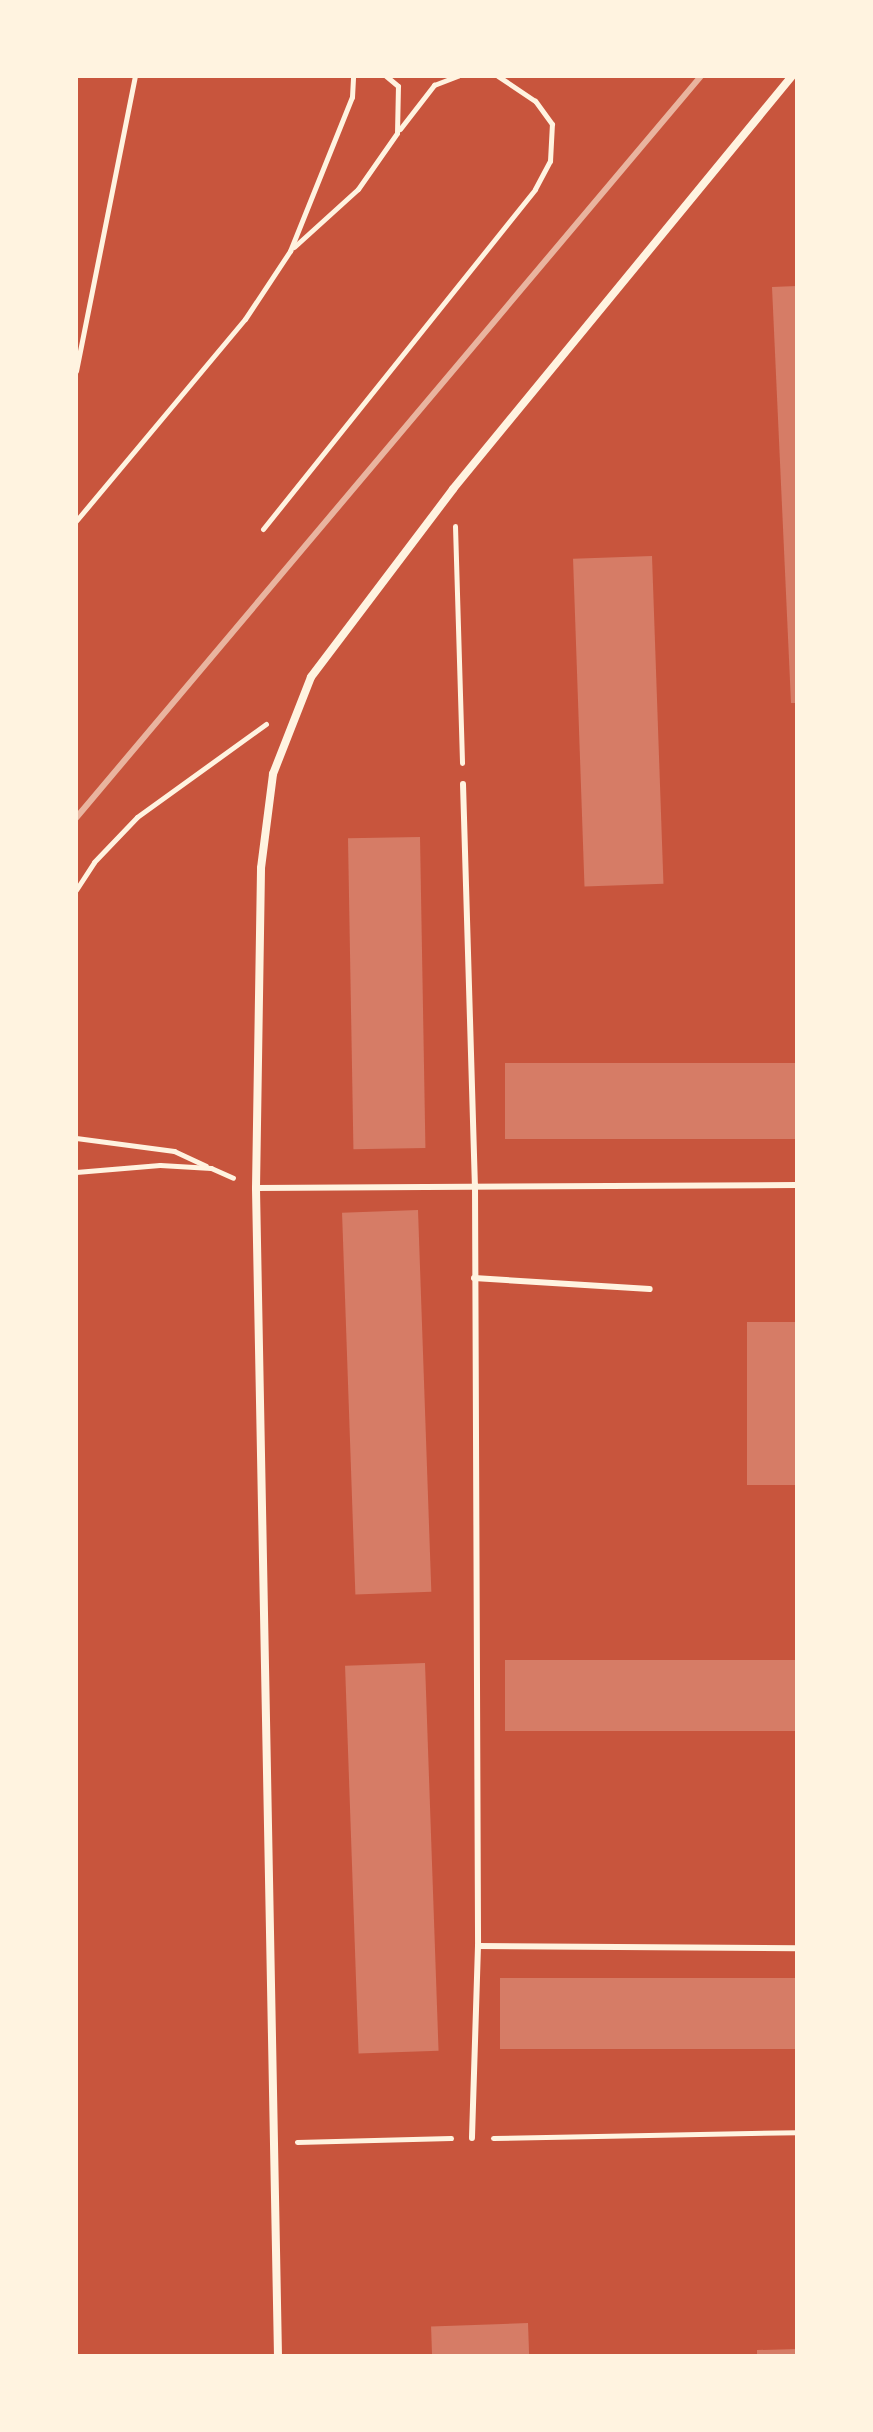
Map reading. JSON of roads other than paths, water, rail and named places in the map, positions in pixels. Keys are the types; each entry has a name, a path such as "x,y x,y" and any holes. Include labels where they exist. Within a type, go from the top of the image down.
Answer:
{"street":[{"path":"278,2356 256,1188 261,868 273,774 311,677 453,489 792,76"}],"lane":[{"path":"463,784 475,1185 478,1946 472,2138"},
{"path":"256,1188 797,1185"},
{"path":"474,1278 650,1289"},
{"path":"478,1946 797,1948"}],"railway":[{"path":"76,818 701,76"}]}
